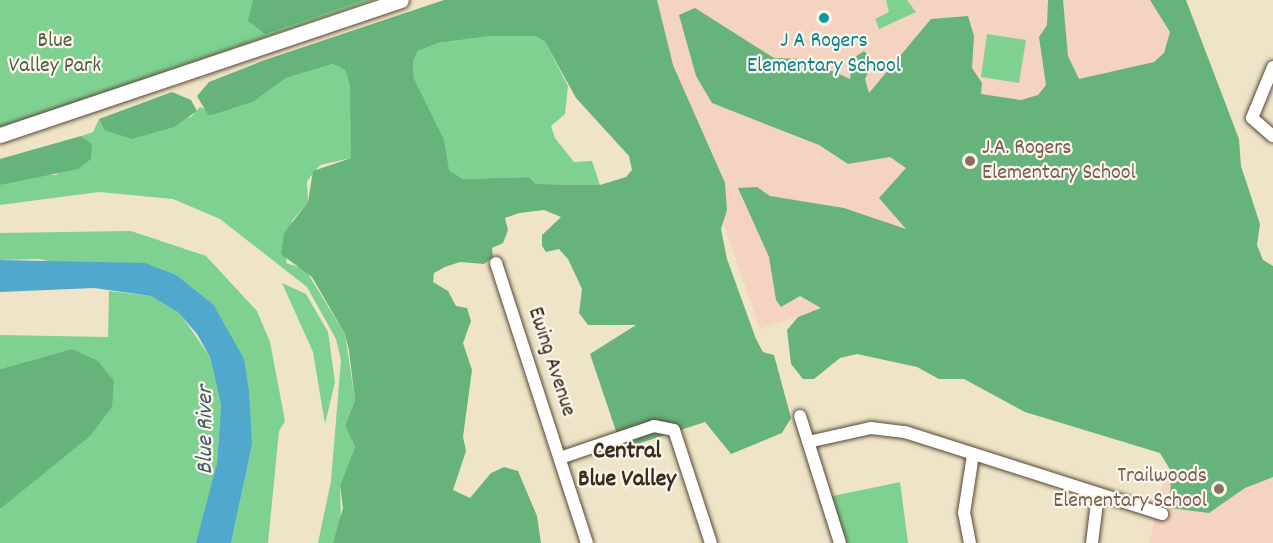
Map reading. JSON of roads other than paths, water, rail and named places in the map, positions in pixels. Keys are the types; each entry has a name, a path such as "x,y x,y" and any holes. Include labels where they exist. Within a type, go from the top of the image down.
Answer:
{"main road":[{"path":"0,135 401,0"}],"street":[{"path":"1273,67 1252,118 1273,136"},
{"name":"Ewing Avenue","path":"496,263 587,543"},
{"path":"800,416 840,543"},
{"path":"560,458 654,426 674,430 711,543"},
{"path":"807,442 871,428 904,432 1162,514"},
{"path":"970,543 964,513 973,455"},
{"path":"1092,543 1098,495"}],"water":[{"name":"Blue River","path":"0,260 145,263 176,275 213,304 244,359 249,391 252,445 231,543 196,543 217,463 221,405 210,357 197,334 178,312 151,296 94,288 0,292"}],"place":[{"name":"J A Rogers Elementary School","path":"824,18"},
{"name":"J.A. Rogers Elementary School","path":"970,161"},
{"name":"Trailwoods Elementary School","path":"1219,489"}],"district":[{"name":"Central Blue Valley","path":"627,467"}],"park label":[{"name":"Blue Valley Park","path":"55,54"}]}
